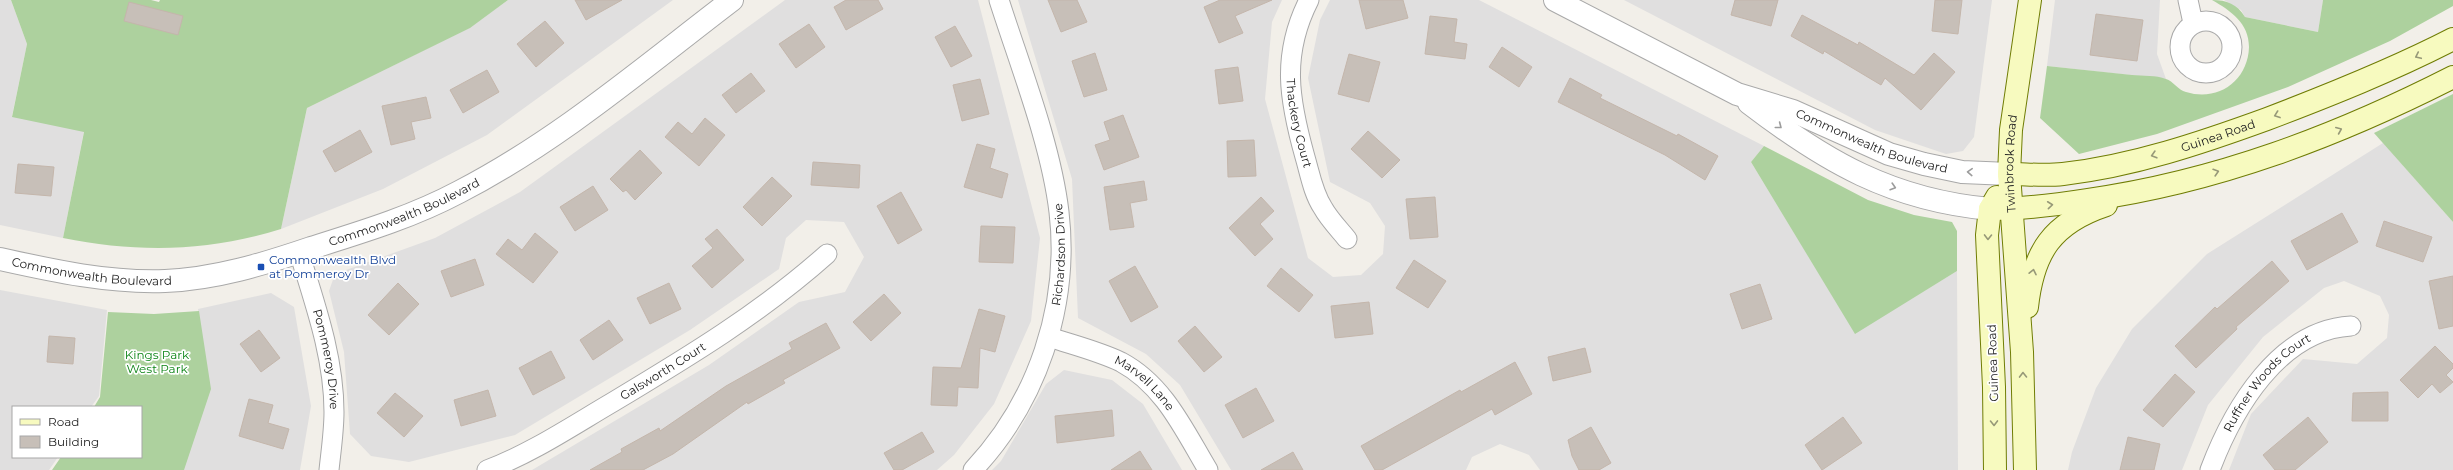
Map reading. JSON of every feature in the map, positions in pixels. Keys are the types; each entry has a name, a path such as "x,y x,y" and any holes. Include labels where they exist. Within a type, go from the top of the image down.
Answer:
{"main road":[{"name":"Twinbrook Road","path":"2008,174 2010,130 2030,0"},
{"name":"Guinea Road","path":"1995,470 1994,387 1987,234 2001,209 2008,174 2062,174 2130,162 2219,136 2314,101 2386,71 2453,40"},
{"path":"2025,470 2022,352 2029,293 2035,264 2044,247 2059,230 2080,216 2104,206 2271,156 2327,135 2388,110 2453,76"},
{"path":"2001,209 2116,196 2179,184"},
{"name":"Twinbrook Road","path":"2001,209 2022,352"}],"street":[{"name":"Commonwealth Boulevard","path":"0,259 61,273 122,280 165,281 229,272 299,252 387,224 458,193 495,173 555,133 732,0"},
{"name":"Richardson Drive","path":"973,470 1009,425 1022,403 1042,359 1049,337 1061,269 1059,212 1043,140 999,0"},
{"name":"Thackery Court","path":"1309,0 1296,29 1291,55 1290,84 1293,112 1314,190 1322,208 1347,239"},
{"name":"Commonwealth Boulevard","path":"1556,0 1737,94 1792,136 1836,163 1878,182 1932,199 1965,207 2001,209"},
{"path":"2188,0 2193,24"},
{"name":"Commonwealth Boulevard","path":"1737,94 1793,111 1852,139 1924,164 1962,172 2008,174"},
{"name":"Pommeroy Drive","path":"299,252 322,327 330,368 334,412 330,470"},
{"name":"Galsworth Court","path":"487,470 530,451 704,348 790,287 827,254"},
{"name":"Ruffner Woods Court","path":"2210,470 2232,418 2270,369 2306,339 2332,327 2351,326"},
{"name":"Marvell Lane","path":"1049,337 1099,353 1122,363 1145,379 1172,410 1208,470"}],"shaded area":[{"path":"0,0 11,0 27,44 12,116 84,131 63,238 0,225"},
{"path":"508,0 673,0 487,135 383,189 281,229 307,108 469,28"},
{"path":"785,0 978,0 1040,238 1031,321 994,404 954,455 937,470 532,470 709,365 799,302 845,292 864,257 844,222 806,220 786,238 779,269 690,330 515,435 409,462 371,456 350,434 344,352 329,291 335,274 435,238 520,192"},
{"path":"1018,0 1282,0 1272,22 1265,99 1308,258 1333,277 1361,275 1383,254 1385,226 1370,203 1330,182 1308,78 1320,20 1330,0 1479,0 1764,146 1751,162 1855,333 1957,271 1958,470 1540,470 1529,455 1500,444 1472,457 1466,470 1231,470 1180,385 1146,354 1078,318 1072,179"},
{"path":"1624,0 1992,0 1974,137 1963,151 1946,154 1875,130"},
{"path":"2055,0 2160,0 2157,54 2166,79 2047,66"},
{"path":"2224,0 2323,0 2318,32 2245,17 2241,10"},
{"path":"2383,143 2453,222 2453,470 2229,470 2251,414 2303,359 2357,364 2387,338 2389,315 2380,296 2344,281 2324,288 2263,337 2208,405 2182,470 2068,470 2072,452 2096,388 2132,329 2207,254"},
{"path":"0,290 107,310 99,396 92,406 12,406 12,458 57,458 49,470 0,470"},
{"path":"271,293 294,307 311,406 300,470 182,470 209,387 198,309"},
{"path":"1064,370 1112,380 1143,404 1182,470 992,470 1001,461 1046,384"}],"green space":[{"path":"11,0 151,0 159,2 160,0 508,0 470,28 307,108 281,229 254,237 200,246 146,248 91,243 63,238 84,132 12,117 27,44"},
{"path":"2212,0 2227,2 2235,6 2245,17 2318,32 2323,0 2453,0 2453,6 2390,41 2288,87 2157,134 2079,154 2040,118 2047,66 2158,77 2169,80 2183,91 2198,94 2209,94 2220,91 2229,86 2237,79 2243,70 2249,47 2248,39 2246,31 2238,19 2232,13"},
{"path":"2453,94 2453,222 2374,133"},
{"path":"1764,146 1868,200 1914,215 1952,222 1957,231 1957,271 1855,334 1751,162"},
{"name":"Kings Park West Park","path":"199,311 211,389 184,470 52,470 60,458 142,458 142,406 95,406 100,397 108,312 154,314"}],"building":[{"path":"575,0 622,0 586,20"},
{"path":"846,0 878,0 883,9 846,30 834,7"},
{"path":"1048,0 1077,0 1087,22 1061,32"},
{"path":"1220,0 1272,0 1235,16 1243,33 1219,43 1204,7"},
{"path":"1359,0 1403,0 1408,18 1366,29"},
{"path":"1735,0 1778,0 1771,26 1731,15"},
{"path":"1935,0 1962,0 1958,34 1932,31"},
{"path":"129,2 183,16 178,35 124,21"},
{"path":"2096,14 2143,20 2137,61 2090,55"},
{"path":"1802,15 1858,45 1859,42 1914,75 1934,53 1955,72 1921,110 1885,78 1881,85 1824,51 1823,54 1791,36"},
{"path":"1430,16 1457,19 1454,42 1467,44 1465,59 1425,54"},
{"path":"545,21 564,43 536,67 517,44"},
{"path":"809,24 825,47 796,68 779,44"},
{"path":"955,26 972,56 951,67 935,37"},
{"path":"1502,47 1532,67 1519,87 1489,67"},
{"path":"1095,53 1107,90 1084,97 1072,61"},
{"path":"1349,54 1380,62 1369,102 1338,94"},
{"path":"1238,67 1243,101 1219,104 1215,70"},
{"path":"487,70 499,92 463,113 450,90"},
{"path":"751,73 765,91 736,113 722,95"},
{"path":"1570,78 1602,95 1600,98 1677,136 1678,134 1718,156 1705,180 1665,155 1558,102"},
{"path":"980,79 989,114 962,121 953,85"},
{"path":"426,97 431,118 411,122 415,139 391,145 382,106"},
{"path":"1123,115 1139,157 1104,170 1095,145 1110,140 1104,122"},
{"path":"705,118 725,135 699,166 665,137 678,122 692,134"},
{"path":"360,130 372,152 335,172 323,151"},
{"path":"1368,131 1400,160 1382,178 1351,149"},
{"path":"1254,140 1256,176 1228,177 1227,141"},
{"path":"977,144 995,149 990,168 1008,174 1002,198 964,187"},
{"path":"640,150 662,173 635,200 626,190 623,192 610,179"},
{"path":"813,162 860,165 859,188 811,185"},
{"path":"18,164 54,167 51,196 15,193"},
{"path":"772,177 792,196 762,226 743,207"},
{"path":"1144,181 1147,200 1130,203 1134,227 1110,230 1104,187"},
{"path":"593,186 608,210 575,231 560,207"},
{"path":"901,192 922,230 898,244 877,206"},
{"path":"1261,197 1274,211 1260,224 1273,239 1255,256 1229,228"},
{"path":"1435,197 1438,237 1410,239 1406,199"},
{"path":"2342,213 2358,242 2307,270 2291,241"},
{"path":"2384,221 2432,237 2423,262 2376,246"},
{"path":"981,226 1015,227 1013,263 979,262"},
{"path":"717,229 744,260 712,288 692,266 713,248 705,239"},
{"path":"535,233 558,252 533,283 496,254 508,239 522,250"},
{"path":"475,259 484,285 451,297 441,271"},
{"path":"1414,260 1446,281 1428,308 1396,288"},
{"path":"2272,261 2289,281 2236,327 2237,329 2196,368 2175,346 2215,307 2217,309"},
{"path":"1135,266 1158,307 1131,322 1109,281"},
{"path":"1281,268 1313,295 1299,312 1267,286"},
{"path":"2453,276 2453,326 2439,329 2429,281"},
{"path":"398,283 419,304 389,335 368,315"},
{"path":"669,283 681,309 650,324 637,298"},
{"path":"1760,284 1772,319 1742,329 1730,294"},
{"path":"884,294 901,313 871,341 853,322"},
{"path":"1369,302 1373,334 1335,338 1331,306"},
{"path":"979,309 1005,316 995,352 980,348 978,388 958,387 957,406 931,405 933,367 961,368"},
{"path":"609,320 623,340 593,360 580,340"},
{"path":"826,323 840,348 783,380 785,383 748,404 747,402 673,454 643,470 590,470 622,452 621,449 659,428 660,431 726,386 792,349 789,343"},
{"path":"1195,326 1222,357 1204,372 1178,341"},
{"path":"259,330 280,358 261,372 240,344"},
{"path":"49,336 75,338 73,364 47,362"},
{"path":"2435,346 2453,364 2453,368 2446,375 2453,382 2440,393 2432,384 2418,398 2400,380"},
{"path":"1585,348 1591,372 1553,381 1548,357"},
{"path":"551,351 565,378 533,395 519,368"},
{"path":"1515,362 1532,394 1495,415 1492,409 1382,470 1375,470 1361,446 1460,390 1461,392"},
{"path":"2175,374 2195,392 2163,427 2143,410"},
{"path":"1256,388 1274,421 1243,438 1225,405"},
{"path":"488,390 496,416 461,426 454,400"},
{"path":"2388,392 2388,421 2352,421 2353,393"},
{"path":"395,393 423,416 404,437 377,413"},
{"path":"249,399 273,405 268,423 289,429 283,449 239,436"},
{"path":"1112,410 1114,436 1057,443 1055,416"},
{"path":"1843,417 1862,443 1822,470 1805,445"},
{"path":"2308,417 2328,442 2295,470 2275,470 2263,455"},
{"path":"1591,427 1611,463 1599,470 1579,470 1572,456 1568,440"},
{"path":"922,432 934,452 902,470 894,470 884,453"},
{"path":"2128,437 2160,444 2154,470 2120,470"},
{"path":"1140,451 1152,470 1111,470"},
{"path":"1293,452 1303,470 1261,470"}],"place":[{"name":"Commonwealth Blvd at Pommeroy Dr","path":"261,267"}]}
